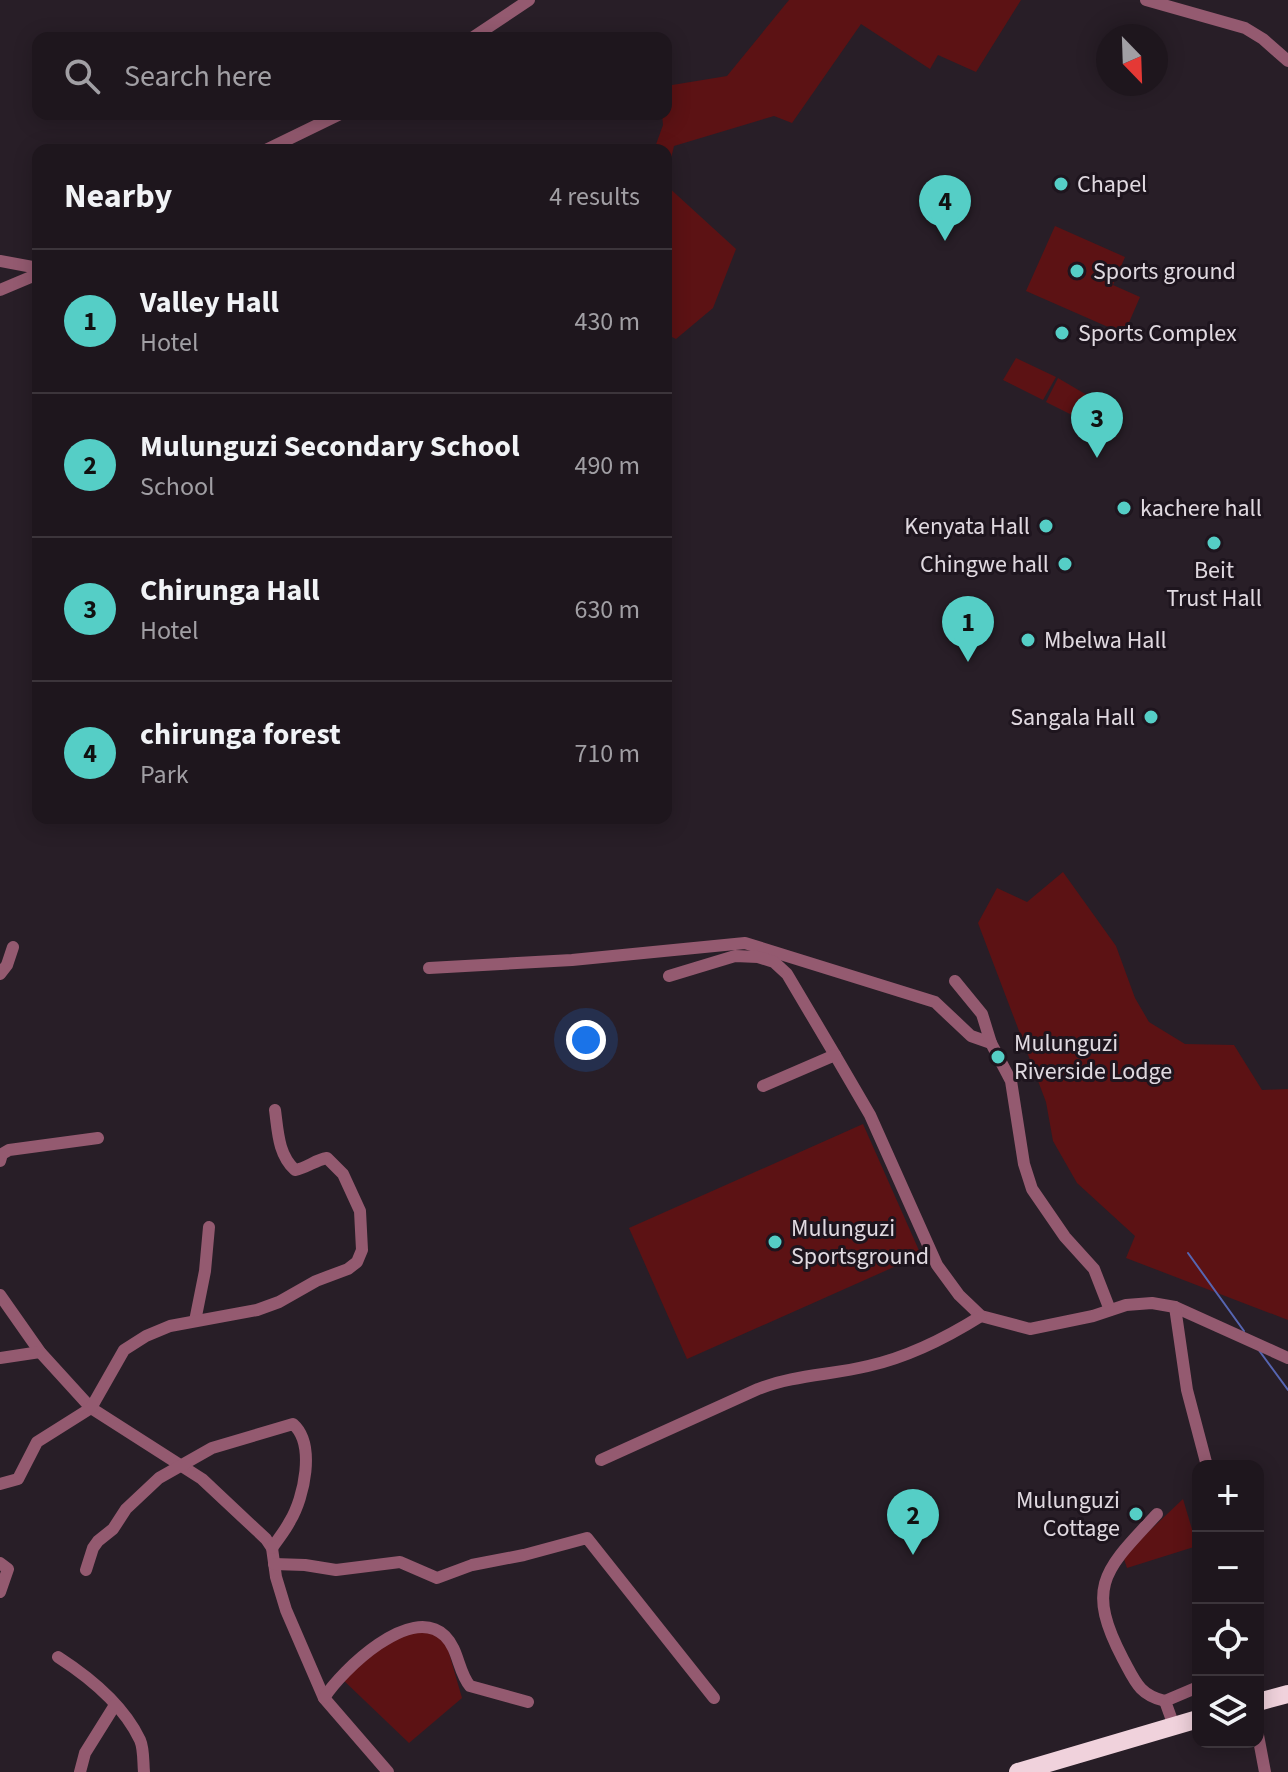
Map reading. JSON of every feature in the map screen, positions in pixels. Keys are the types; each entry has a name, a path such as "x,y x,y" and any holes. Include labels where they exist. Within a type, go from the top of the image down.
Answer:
{"highway":[{"path":"1264,1700 1288,1694"},
{"path":"1018,1772 1192,1721"}],"street":[{"path":"481,32 529,0"},
{"path":"1146,0 1245,28 1288,61"},
{"path":"278,144 328,120"},
{"path":"0,261 32,269"},
{"path":"0,290 32,274"},
{"path":"429,968 572,960 745,943 935,1002 971,1036 991,1043"},
{"path":"0,974 7,965 13,947"},
{"path":"669,976 735,956 758,957 774,962 787,974 870,1115 937,1265 959,1295 981,1316 1030,1329 1126,1305 1152,1303 1175,1307 1288,1358"},
{"path":"955,981 982,1014 991,1043 1011,1081 1024,1164 1032,1189 1065,1237 1094,1269 1110,1310"},
{"path":"763,1086 835,1055"},
{"path":"0,1484 18,1479 37,1442 91,1408 124,1350 146,1336 170,1326 257,1310 348,1269 357,1262 362,1250 360,1211 343,1174 327,1158 295,1170 280,1149 275,1110"},
{"path":"0,1161 2,1154 9,1150 98,1138"},
{"path":"195,1321 205,1271 209,1227"},
{"path":"0,1295 40,1352 91,1408 181,1464 242,1515 272,1548 286,1610 324,1698 388,1772"},
{"path":"1175,1307 1187,1390 1205,1460"},
{"path":"601,1460 769,1384 869,1366 927,1347 981,1316"},
{"path":"0,1358 40,1352"},
{"path":"86,1570 93,1548 113,1529 126,1509 159,1478 212,1448 293,1424 300,1430 305,1445 299,1503 272,1548"},
{"path":"1157,1514 1111,1565 1101,1599 1114,1641 1142,1692 1165,1701 1192,1690"},
{"path":"274,1564 336,1570 400,1562 437,1578 472,1565 587,1538 714,1698"},
{"path":"0,1563 8,1569 0,1592"},
{"path":"324,1698 335,1680 387,1639 410,1629 427,1627 443,1634 452,1646 470,1686 528,1702"},
{"path":"58,1657 115,1705 140,1741 144,1772"},
{"path":"1165,1701 1174,1726"},
{"path":"80,1772 85,1753 115,1705"},
{"path":"1260,1748 1265,1772"}],"shaded area":[{"path":"789,0 1021,0 976,72 938,55 930,69 861,24 792,123 774,116 674,146 672,154 672,144 656,144 663,120 672,120 672,85 727,76"},
{"path":"672,190 736,249 713,308 676,339 672,337"},
{"name":"Sports ground","path":"1055,226 1125,257 1113,285 1140,297 1124,334 1026,291"},
{"path":"1016,358 1056,377 1043,400 1003,380"},
{"path":"1058,378 1097,401 1086,422 1046,402"},
{"path":"1063,872 1116,946 1135,998 1149,1022 1185,1044 1234,1045 1262,1090 1288,1089 1288,1320 1126,1258 1135,1236 1077,1183 1053,1141 1046,1102 978,923 997,888 1027,902"},
{"name":"Mulunguzi Sportsground","path":"863,1124 921,1255 687,1359 629,1228"},
{"path":"1183,1499 1192,1529 1192,1548 1127,1568 1123,1556"},
{"path":"426,1628 445,1639 462,1698 409,1743 339,1676 392,1638"}],"waterway":[{"path":"1188,1253 1244,1331"},
{"path":"1258,1349 1288,1390"}],"place":[{"name":"Chapel","path":"1061,184"},
{"name":"chirunga forest","path":"945,241"},
{"name":"Sports ground","path":"1077,271"},
{"name":"Sports Complex","path":"1062,333"},
{"name":"Chirunga Hall","path":"1097,458"},
{"name":"kachere hall","path":"1124,508"},
{"name":"Kenyata Hall","path":"1046,526"},
{"name":"Beit Trust Hall","path":"1214,543"},
{"name":"Chingwe hall","path":"1065,564"},
{"name":"Mbelwa Hall","path":"1028,640"},
{"name":"Valley Hall","path":"968,662"},
{"name":"Sangala Hall","path":"1151,717"},
{"name":"Mulunguzi Riverside Lodge","path":"998,1057"},
{"name":"Mulunguzi Sportsground","path":"775,1242"},
{"name":"Mulunguzi Cottage","path":"1136,1514"},
{"name":"Mulunguzi Secondary School","path":"913,1555"}]}
